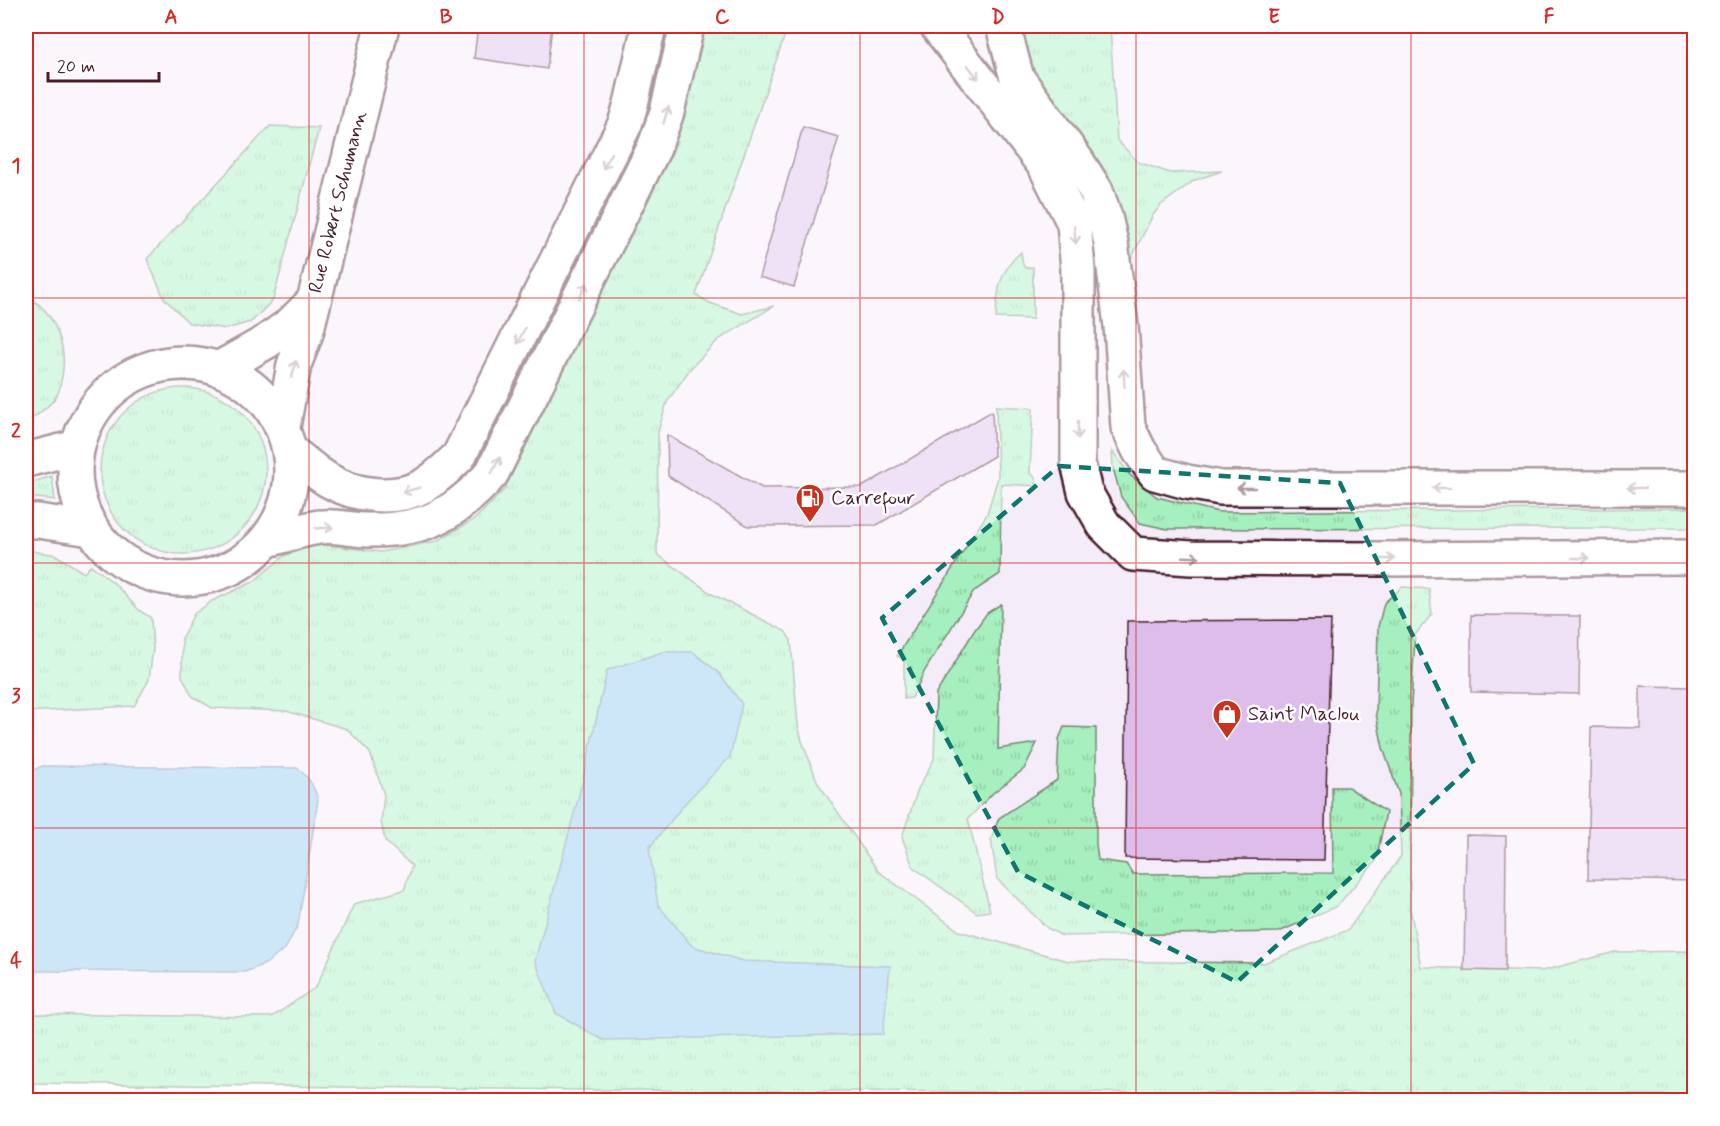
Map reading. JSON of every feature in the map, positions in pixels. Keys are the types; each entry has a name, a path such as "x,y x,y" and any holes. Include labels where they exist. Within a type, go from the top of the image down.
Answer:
{"street":[{"name":"Rue Robert Schumann","path":"220,368 266,342 291,324 314,301 382,26"},
{"path":"314,301 306,333 294,365 287,439 292,483 284,513 268,540 242,563 210,577 176,580 143,573 113,555 91,529 79,503 74,475 77,447 86,422 100,400 122,381 148,368 177,362 198,363 220,368 246,382 267,402 287,439 328,480 348,490 376,495 399,494 422,487 442,473 459,456 621,132 631,104 649,26"},
{"path":"268,540 321,527 393,530 415,526 437,519 462,503 492,473 654,148 667,112 687,26"},
{"path":"937,26 1045,166 1074,223 1078,270 1078,463 1085,492 1104,525 1133,554 1191,558 1695,557"},
{"path":"1003,26 1017,78 1077,160 1096,191 1111,243 1121,327 1128,427 1138,450 1155,473 1221,488 1695,488"},
{"path":"26,460 77,447"},
{"path":"26,521 91,529"}],"highlighted area":[{"path":"1059,466 1340,483 1474,764 1237,982 1018,872 882,618"}],"shaded area":[{"path":"26,26 1694,26 1694,1083 26,1071"}],"green space":[{"path":"706,26 788,26 696,295 710,303 742,314 774,306 718,340 690,369 667,402 658,432 657,554 712,594 785,631 791,640 798,725 818,783 878,871 959,931 1068,961 1264,963 1348,930 1401,856 1399,794 1383,748 1376,714 1378,627 1384,603 1402,587 1429,589 1432,614 1415,635 1411,705 1410,908 1421,967 1542,971 1615,952 1694,951 1694,1095 579,1090 26,1083 26,1014 272,1017 316,987 354,904 404,890 412,866 385,841 381,822 384,795 370,753 347,729 286,711 212,708 192,696 182,676 182,637 194,614 212,601 253,582 284,556 317,544 381,552 437,541 475,519 504,490 679,134"},
{"path":"1023,26 1110,26 1117,140 1138,162 1170,173 1222,171 1195,180 1161,205 1153,215 1130,261 1025,72"},
{"path":"270,126 319,128 273,300 251,322 226,329 189,323 164,298 147,259"},
{"path":"1021,252 1025,268 1033,267 1033,319 996,318 997,299 1004,274"},
{"path":"26,297 45,311 52,321 61,345 63,370 60,388 54,399 39,414 26,422"},
{"path":"183,388 215,394 242,412 260,439 266,471 260,503 242,530 215,548 183,554 151,548 124,530 106,503 100,471 106,439 124,412 151,394"},
{"path":"996,406 1033,408 1030,473 1035,477 1037,486 1001,484 1000,574 974,591 924,672 912,698 904,699 904,660 897,656 987,514 998,477"},
{"path":"1112,451 1130,475 1157,497 1218,512 1694,508 1694,528 1167,529 1140,523 1121,497 1113,468"},
{"path":"52,476 55,500 26,497 26,484"},
{"path":"26,550 56,555 84,573 91,565 114,583 139,610 151,618 153,649 149,680 134,706 26,712"},
{"path":"1001,604 998,749 1037,743 1024,769 993,793 968,819 990,911 977,913 913,867 902,837 918,789 934,759 936,694 987,613"},
{"path":"1064,727 1096,728 1098,860 1126,864 1133,874 1333,873 1332,787 1348,787 1386,812 1376,861 1337,906 1279,932 1062,936 1047,928 997,879 991,839 999,818 1057,780 1059,739"}],"water":[{"path":"663,652 693,652 719,673 742,704 730,757 686,802 649,848 658,905 692,946 743,961 890,966 883,1034 603,1040 556,1013 535,961 583,780 607,670"},
{"path":"42,766 297,768 310,782 318,800 298,925 285,949 265,964 245,972 26,971 26,774"}],"building":[{"path":"478,26 552,26 547,69 474,58"},
{"path":"803,127 839,137 794,287 759,277"},
{"path":"992,411 994,456 877,525 748,526 668,476 667,435 762,488 862,487"},
{"path":"1471,615 1580,616 1579,694 1471,692"},
{"name":"Saint Maclou","path":"1331,620 1324,860 1125,858 1127,621"},
{"path":"1640,686 1695,687 1695,881 1588,879 1591,727 1640,728"},
{"path":"1466,835 1506,836 1505,971 1464,970"}],"place":[{"name":"Carrefour","path":"810,524"},
{"name":"Saint Maclou","path":"1227,740"}]}
